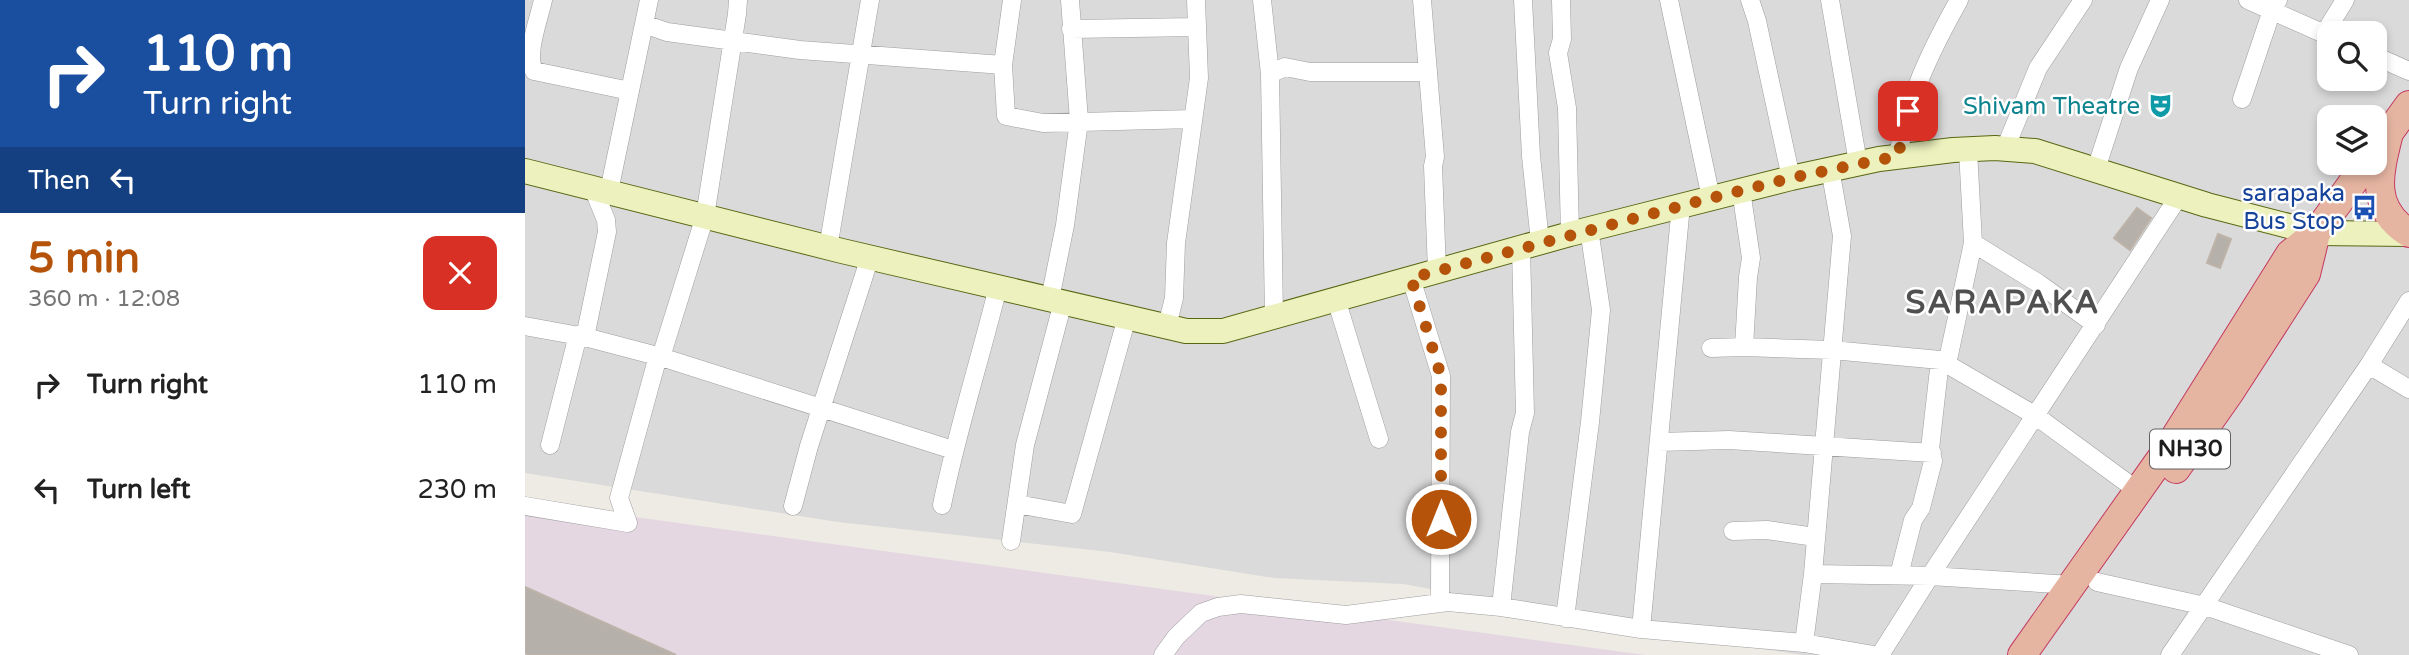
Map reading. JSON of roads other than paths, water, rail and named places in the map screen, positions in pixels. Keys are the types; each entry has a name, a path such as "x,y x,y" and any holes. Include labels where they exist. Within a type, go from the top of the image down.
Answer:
{"highway":[{"path":"2387,136 2409,105"},
{"name":"NH30","path":"2045,655 2084,584 2230,392 2306,274 2316,233 2358,175"},
{"path":"2380,175 2385,210 2394,223 2409,234"},
{"path":"2022,655 2084,584 2138,491 2167,450 2290,254 2316,233"}],"main road":[{"path":"525,171 828,248 1186,331 1223,331 1579,231 1791,178 1898,156 1968,149 2035,151 2179,196 2316,233 2409,234"}],"street":[{"path":"543,0 533,36 530,66 534,71 630,91"},
{"path":"550,445 582,336 607,232 601,189 630,91 649,0"},
{"path":"525,506 628,523 619,498 659,356 705,216 738,0"},
{"path":"828,248 870,0"},
{"path":"1012,0 1003,65 1006,116 1043,123 1193,119"},
{"path":"1011,541 1025,445 1057,301 1079,121 1070,0"},
{"path":"1167,326 1174,298 1176,243 1199,78 1196,0"},
{"path":"1274,0 1262,0 1270,74 1274,317"},
{"path":"1422,0 1435,157 1433,166 1437,271"},
{"path":"1501,607 1520,432 1525,413 1531,156 1523,0"},
{"path":"1561,0 1562,39 1558,53 1567,108 1579,231 1601,310 1565,618"},
{"path":"1669,0 1711,198"},
{"path":"1751,0 1791,178"},
{"path":"1830,0 1859,163"},
{"path":"1898,156 1902,129 1920,75 1959,0"},
{"path":"2005,149 2038,68 2083,0"},
{"path":"2096,169 2129,68 2160,0"},
{"path":"2248,0 2275,5 2317,29"},
{"path":"2334,21 2345,0"},
{"path":"2242,99 2275,5"},
{"path":"644,24 667,32 800,50 1003,65"},
{"path":"1071,29 1196,27"},
{"path":"2387,61 2409,71"},
{"path":"1270,74 1285,67 1310,72 1426,72"},
{"path":"1899,575 1913,520 1920,508 1933,461 1930,449 1944,362 1973,243 1968,149"},
{"path":"1804,643 1813,574 1842,236 1830,169"},
{"path":"1741,190 1751,258 1744,347"},
{"path":"1880,655 2179,196"},
{"path":"1641,629 1681,205"},
{"path":"1973,243 2038,283 2096,325"},
{"path":"793,506 870,257"},
{"path":"1411,278 1441,376 1440,594 1441,598 1448,601"},
{"path":"942,505 953,450 998,287"},
{"path":"1336,299 1379,439"},
{"path":"2170,655 2369,365 2409,301"},
{"path":"1017,504 1072,514 1127,317"},
{"path":"525,326 582,336 659,356 953,450"},
{"path":"1711,348 1832,350 1944,362 2036,416 2138,491"},
{"path":"2369,365 2409,389"},
{"path":"1659,442 1729,440 1932,453"},
{"path":"1733,531 1767,530 1815,537"},
{"path":"1813,574 1930,576 2084,584 2205,606 2349,655"},
{"path":"1163,655 1176,637 1201,613 1218,607 1241,604 1346,615 1448,601 1641,629 1804,643 1874,655"}],"place":[{"name":"Shivam Theatre","path":"2160,106"},
{"name":"sarapaka Bus Stop","path":"2365,207"}],"district":[{"name":"SARAPAKA","path":"2003,303"}]}
